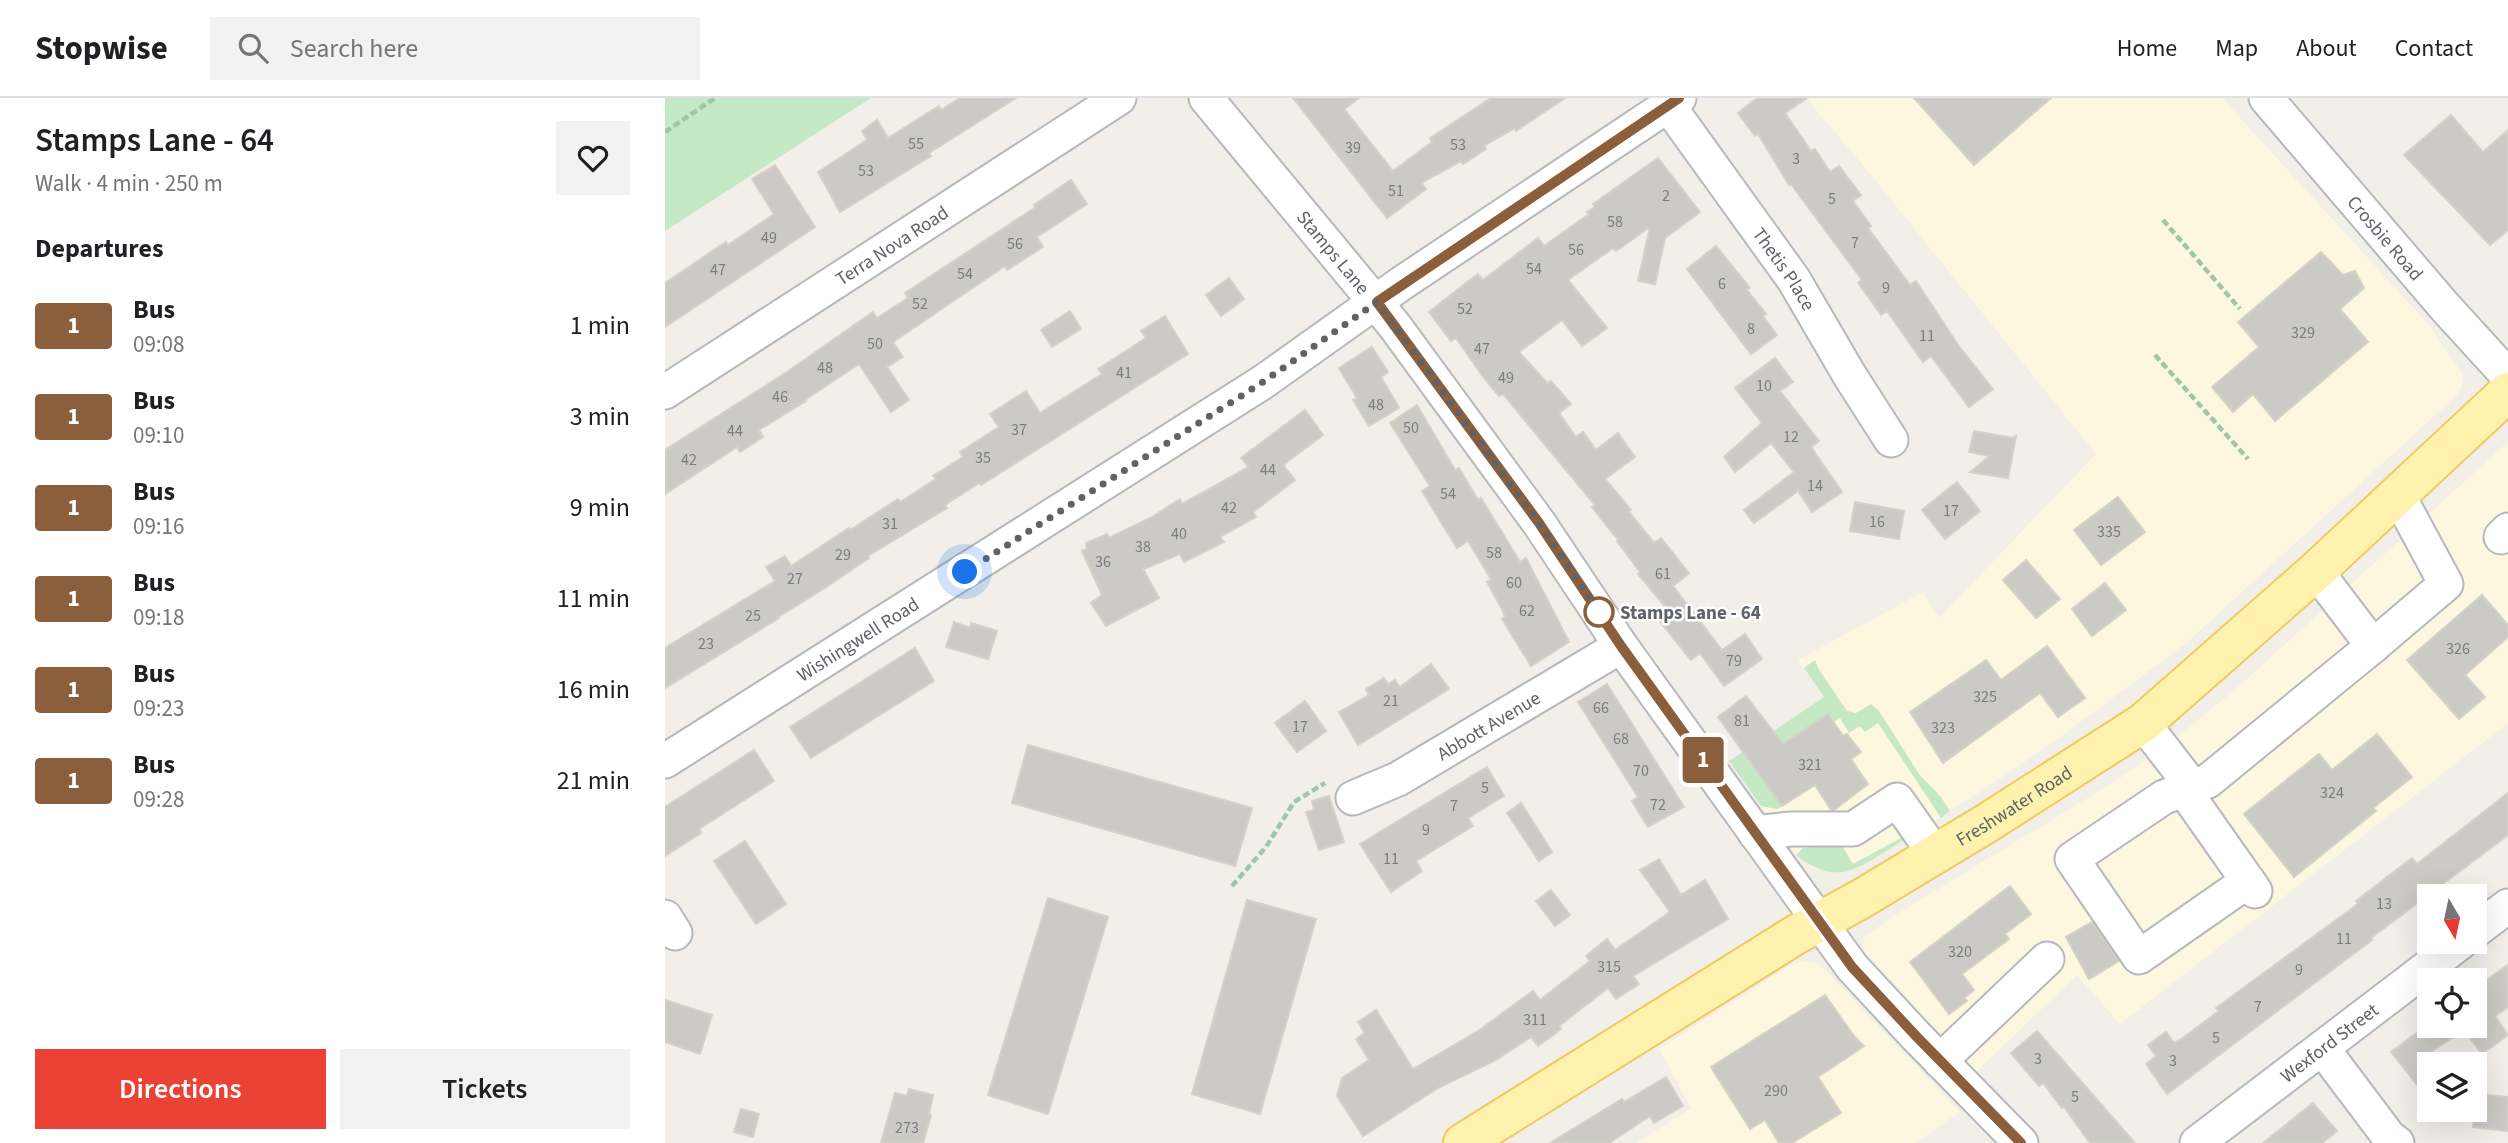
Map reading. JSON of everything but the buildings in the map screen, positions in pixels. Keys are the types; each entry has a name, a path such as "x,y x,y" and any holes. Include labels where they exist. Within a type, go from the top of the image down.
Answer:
{"main road":[{"name":"Freshwater Road","path":"1463,1143 1821,920 1935,854 2143,723 2316,571 2508,392"}],"street":[{"name":"Terra Nova Road","path":"665,392 1119,98"},
{"name":"Stamps Lane","path":"1206,98 1377,302 1539,523 1621,646 1821,920 1852,967 2021,1143"},
{"name":"Crosbie Road","path":"2266,98 2445,307 2508,376"},
{"name":"Wishingwell Road","path":"665,761 1263,382 1674,102"},
{"name":"Thetis Place","path":"1674,102 1794,280 1891,440"},
{"path":"2143,723 2184,776 2184,790 2251,886 2139,957 2072,859 2164,797 2184,790 2208,780 2446,584 2398,495"},
{"path":"2316,571 2373,646"},
{"name":"Abbott Avenue","path":"1339,791 1398,779 1621,646"},
{"path":"1755,832 1853,829 1897,800 1935,854"},
{"path":"2487,922 2508,906"},
{"name":"Wexford Street","path":"2197,1143 2445,954"},
{"path":"1940,1061 2047,959"},
{"path":"2322,1048 2389,1137 2397,1143"}],"path":[{"path":"665,132 715,98"},
{"path":"2163,220 2240,309"},
{"path":"2155,355 2248,459"},
{"path":"1232,886 1266,847 1294,802 1339,791"}],"shaded area":[{"path":"1806,98 2222,98 2429,325 2463,375 2461,388 2456,396 2185,644 2048,746 1983,790 1855,869 1839,873 1815,869 1796,855 1729,761 1824,697 1798,660 1923,592 1939,618 2096,454"},
{"path":"2508,442 2508,723 2120,1024 2077,975 1976,1072 1865,952 1862,942 1864,938 1889,919 2119,779 2186,730 2237,688"},
{"path":"1805,961 1816,963 1825,970 1960,1112 1915,1143 1637,1143 1691,1108 1659,1049 1773,976 1793,964"}],"green space":[{"path":"665,98 871,98 665,231"},
{"path":"1815,660 1847,711 1856,713 1871,704 1879,711 1919,774 1950,811 1941,818 1878,723 1865,732 1860,726 1849,733 1840,718 1833,722 1828,714 1805,729 1782,806 1777,809 1761,806 1729,761 1824,697 1804,668"},
{"path":"1901,838 1904,840 1859,867 1837,873 1824,871 1796,855 1803,848 1841,844 1853,864"}],"bus line":[{"name":"1","path":"1679,98 1377,302 1539,523 1621,646 1776,863 1821,920 1852,967 2021,1143"}],"place":[{"name":"Stamps Lane - 64","path":"1599,612"}],"route":[{"path":"965,572 1263,382 1377,302 1539,523 1599,612"}]}
